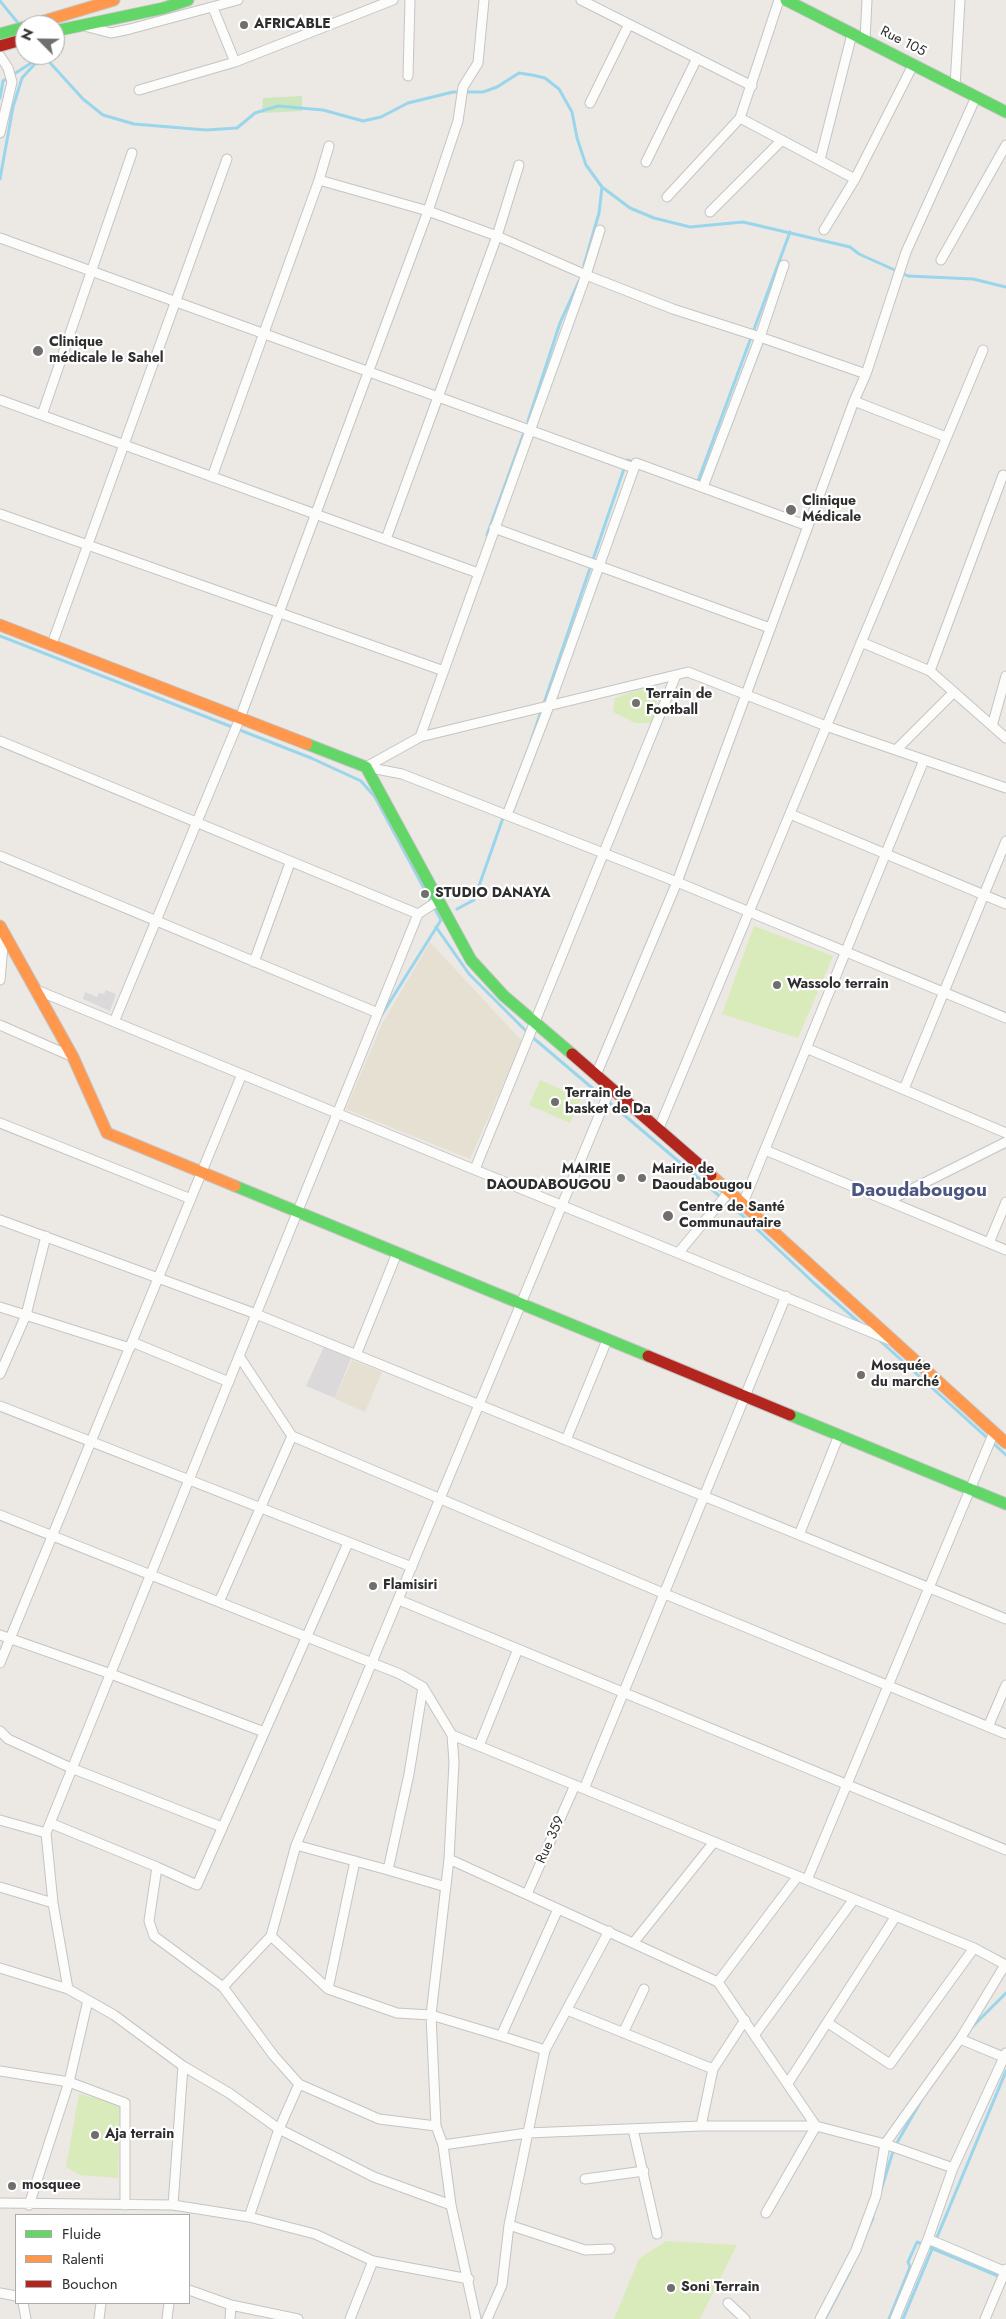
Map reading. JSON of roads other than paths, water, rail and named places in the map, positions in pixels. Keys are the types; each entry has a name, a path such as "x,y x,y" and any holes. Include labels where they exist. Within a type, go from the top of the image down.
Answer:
{"main road":[{"path":"61,15 114,0"},
{"path":"65,29 164,8 188,0"},
{"name":"Rue 105","path":"786,0 1006,112"},
{"path":"0,34 15,30"},
{"path":"2,49 15,43"},
{"path":"0,625 366,767 471,960 504,996 743,1203 1006,1443"},
{"path":"1,931 73,1057 108,1134 1006,1504"}],"street":[{"path":"79,26 112,33 238,0"},
{"path":"139,90 235,62 393,0"},
{"path":"408,76 410,0"},
{"path":"114,1022 240,718 367,371 428,211 458,121 463,87 478,63 484,0"},
{"path":"581,0 752,86"},
{"path":"667,196 740,118 779,0"},
{"path":"865,40 868,0"},
{"path":"955,86 960,0"},
{"path":"212,8 235,62"},
{"path":"590,103 629,24"},
{"path":"820,160 852,34"},
{"path":"0,133 12,82 2,49"},
{"path":"646,162 697,58"},
{"path":"824,230 855,179 913,65"},
{"path":"596,1075 677,882 854,401 866,374 906,252 976,97"},
{"path":"740,118 855,179"},
{"path":"710,212 782,140"},
{"path":"941,260 1006,145"},
{"path":"212,477 319,180 329,146"},
{"path":"42,415 132,153"},
{"path":"52,644 227,159"},
{"path":"386,539 436,396 497,236 519,166"},
{"path":"319,180 428,211 497,236 586,275 673,308 760,336 866,374"},
{"path":"420,737 586,275 600,230"},
{"path":"0,238 634,468"},
{"path":"703,488 760,336 784,265"},
{"path":"658,1128 982,350"},
{"path":"0,400 478,573"},
{"path":"854,401 946,437"},
{"path":"507,815 549,706 636,463 808,526"},
{"path":"930,671 1003,475"},
{"path":"0,514 444,671"},
{"path":"494,528 770,628"},
{"path":"861,642 930,671 1006,738"},
{"path":"366,767 420,737 688,672 826,726 1006,788"},
{"path":"475,1169 676,676"},
{"path":"992,726 1006,676"},
{"path":"896,750 954,692"},
{"path":"0,741 290,863 418,914"},
{"path":"743,1203 924,760"},
{"path":"366,767 402,774 604,853 1006,1018"},
{"path":"790,814 1006,904"},
{"path":"904,1089 1006,841"},
{"path":"0,856 378,1013"},
{"path":"254,962 290,863"},
{"path":"68,1990 53,1903 46,1832 418,914 438,901"},
{"path":"0,980 1,931"},
{"path":"34,989 898,1343"},
{"path":"0,1025 73,1057"},
{"path":"806,1048 1006,1132"},
{"path":"0,1663 242,1074"},
{"path":"223,1987 271,1936 296,1845 611,1088"},
{"path":"0,1123 191,1199"},
{"path":"888,1201 1006,1142"},
{"path":"765,1150 1006,1250"},
{"path":"679,1252 729,1192"},
{"path":"989,1242 1006,1202"},
{"path":"0,1220 256,1314 1006,1619"},
{"path":"0,1374 26,1315 46,1236"},
{"path":"356,1355 397,1253"},
{"path":"584,1789 786,1296"},
{"path":"0,1307 131,1345 229,1382"},
{"path":"566,1440 607,1340"},
{"path":"239,1356 292,1436 665,1594 1006,1734"},
{"path":"0,1406 412,1567"},
{"path":"807,1880 994,1432"},
{"path":"799,1535 839,1435"},
{"path":"219,1602 292,1436"},
{"path":"0,1515 400,1674 423,1687 452,1735 454,1772 450,1859 431,2014 436,2126 443,2146 451,2205 469,2279 476,2319"},
{"path":"50,1823 197,1885 348,1543"},
{"path":"399,1600 1006,1850"},
{"path":"0,1636 111,1674 264,1732"},
{"path":"479,1746 518,1649"},
{"path":"988,1727 1006,1685"},
{"path":"388,1870 409,1774 423,1687"},
{"path":"0,1731 8,1739 71,1768 222,1827"},
{"path":"452,1735 974,1948 1005,1965 960,2039 885,2144 876,2196 856,2250 820,2319"},
{"name":"Rue 359","path":"527,1894 575,1785"},
{"path":"0,1820 46,1832"},
{"path":"634,1942 714,1842"},
{"path":"296,1845 446,1887"},
{"path":"450,1859 718,1982 816,2126"},
{"path":"328,1989 355,1861"},
{"path":"157,1867 149,1922 154,1936 223,1987 274,2056 299,2084 379,2119 436,2126"},
{"path":"718,1982 798,1876"},
{"path":"0,1888 53,1903"},
{"path":"755,2034 854,1899"},
{"path":"501,2036 558,1909"},
{"path":"788,2083 896,1916"},
{"path":"487,2319 502,2285 508,2225 545,2050 609,1931"},
{"path":"271,1936 328,1989 397,2013 431,2014 545,2050"},
{"path":"828,2023 890,2064 974,1948"},
{"path":"0,1968 68,1990 114,2015 183,2066 230,2093 279,2129 374,2177 451,2205"},
{"path":"623,2033 644,1989"},
{"path":"29,2205 69,2082 88,2000"},
{"path":"566,2010 713,2069"},
{"path":"701,2126 713,2069 745,2020"},
{"path":"895,2319 928,2240 953,2168 1005,2056 960,2039"},
{"path":"173,2206 183,2066"},
{"path":"0,2071 69,2082 125,2103 126,2205"},
{"path":"249,2217 279,2129 299,2084"},
{"path":"443,2146 527,2133 701,2126 816,2126 885,2144 953,2168"},
{"path":"766,2213 816,2126"},
{"path":"633,2129 657,2234"},
{"path":"585,2179 644,2171"},
{"path":"0,2203 173,2206 249,2217 315,2234 373,2261 469,2279"},
{"path":"134,2214 136,2205"},
{"path":"508,2225 585,2250 610,2249"},
{"path":"928,2240 1006,2271 985,2319"},
{"path":"350,2319 373,2261"},
{"path":"190,2290 231,2305 298,2319"},
{"path":"0,2293 15,2296"},
{"path":"23,2304 26,2319"},
{"path":"99,2319 101,2304"},
{"path":"167,2319 169,2304"},
{"path":"728,2304 745,2319"},
{"path":"230,2319 231,2305"}],"waterway":[{"path":"0,1 15,19"},
{"path":"0,98 3,81 28,65"},
{"path":"0,179 13,107 22,78 34,65"},
{"path":"52,65 83,99 103,115 134,124 206,130 237,128 255,113 278,106 323,110 363,121 381,117 408,103 453,92 483,92 497,87 519,73 545,78 559,89 572,112 577,138 586,165 602,187 630,208 654,218 690,227 743,222 850,247 859,254 908,276 973,279 1006,287"},
{"path":"584,265 599,213 602,187"},
{"path":"695,481 698,481 790,232"},
{"path":"528,421 560,323 579,281"},
{"path":"487,535 523,435"},
{"path":"531,741 627,460 634,462"},
{"path":"0,636 311,758 361,781 375,797 441,920 381,1016"},
{"path":"457,909 474,900 504,815"},
{"path":"436,927 469,974 531,1036 743,1216 815,1284 861,1324"},
{"path":"877,1338 1006,1455"},
{"path":"971,2028 1006,1993"},
{"path":"903,2319 1006,2071"},
{"path":"881,2190 894,2148 922,2099"},
{"path":"867,2231 873,2218"},
{"path":"889,2319 910,2267 908,2262 917,2242 998,2276"},
{"path":"825,2319 850,2271"}],"place":[{"name":"AFRICABLE","path":"244,25"},
{"name":"Clinique médicale le Sahel","path":"38,351"},
{"name":"Clinique Médicale","path":"791,510"},
{"name":"Terrain de Football","path":"636,703"},
{"name":"STUDIO DANAYA","path":"425,894"},
{"name":"Wassolo terrain","path":"777,985"},
{"name":"Terrain de basket de Da","path":"555,1102"},
{"name":"MAIRIE DAOUDABOUGOU","path":"621,1178"},
{"name":"Mairie de Daoudabougou","path":"642,1178"},
{"name":"Centre de Santé Communautaire","path":"668,1216"},
{"name":"Mosquée du marché","path":"861,1375"},
{"name":"Flamisiri","path":"373,1586"},
{"name":"Aja terrain","path":"95,2135"},
{"name":"mosquee","path":"12,2186"},
{"name":"Soni Terrain","path":"671,2288"}],"district":[{"name":"Daoudabougou","path":"919,1191"}]}
